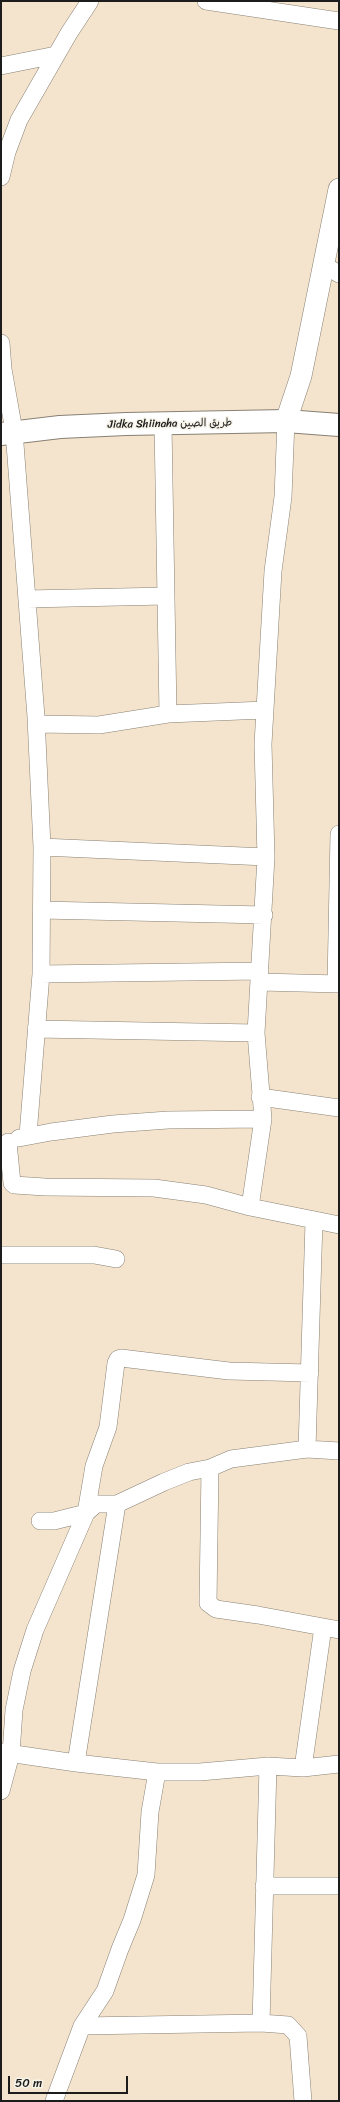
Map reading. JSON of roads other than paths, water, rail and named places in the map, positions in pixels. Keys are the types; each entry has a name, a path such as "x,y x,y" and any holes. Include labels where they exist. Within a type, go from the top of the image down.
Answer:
{"main road":[{"name":"Jidka Shiinaha طريق الصين","path":"8,432 60,427 286,421 339,425"}],"street":[{"path":"1,177 7,152 19,120 56,55 90,1"},
{"path":"206,1 339,21"},
{"path":"1,66 56,55"},
{"path":"250,1207 263,1119 260,1097 256,1033 264,915 266,857 263,744 273,571 283,497 286,421 301,376 332,270 339,189"},
{"path":"1,343 8,432 27,599 37,724 42,847 41,974 28,1135"},
{"path":"163,424 168,714"},
{"path":"27,599 166,596"},
{"path":"37,724 99,725 168,714 265,710"},
{"path":"41,974 260,977 337,984 339,834"},
{"path":"42,847 266,857"},
{"path":"41,910 264,915"},
{"path":"36,1029 256,1033"},
{"path":"260,1097 339,1108"},
{"path":"263,1119 160,1120 90,1126 28,1135 5,1142 12,1183 14,1185 45,1187 154,1188 206,1195 250,1207 339,1225"},
{"path":"307,1449 314,1221"},
{"path":"1,1255 94,1255 116,1259"},
{"path":"1,1791 6,1753 22,1671 35,1630 86,1514 94,1466 108,1426 116,1363 118,1360 121,1358 228,1370 310,1373"},
{"path":"40,1521 54,1522 86,1514 96,1504 118,1504 189,1472 210,1468 231,1459 307,1449 339,1451"},
{"path":"210,1468 208,1603 216,1609 258,1615 331,1629 303,1768"},
{"path":"76,1763 118,1504"},
{"path":"6,1753 157,1772 200,1772 268,1766 303,1768 339,1764"},
{"path":"261,2023 268,1766"},
{"path":"54,2101 82,2026 105,1991 139,1898 146,1875 150,1812 157,1772"},
{"path":"264,1886 339,1886"},
{"path":"82,2026 261,2023 288,2025 298,2036 303,2101"}]}
